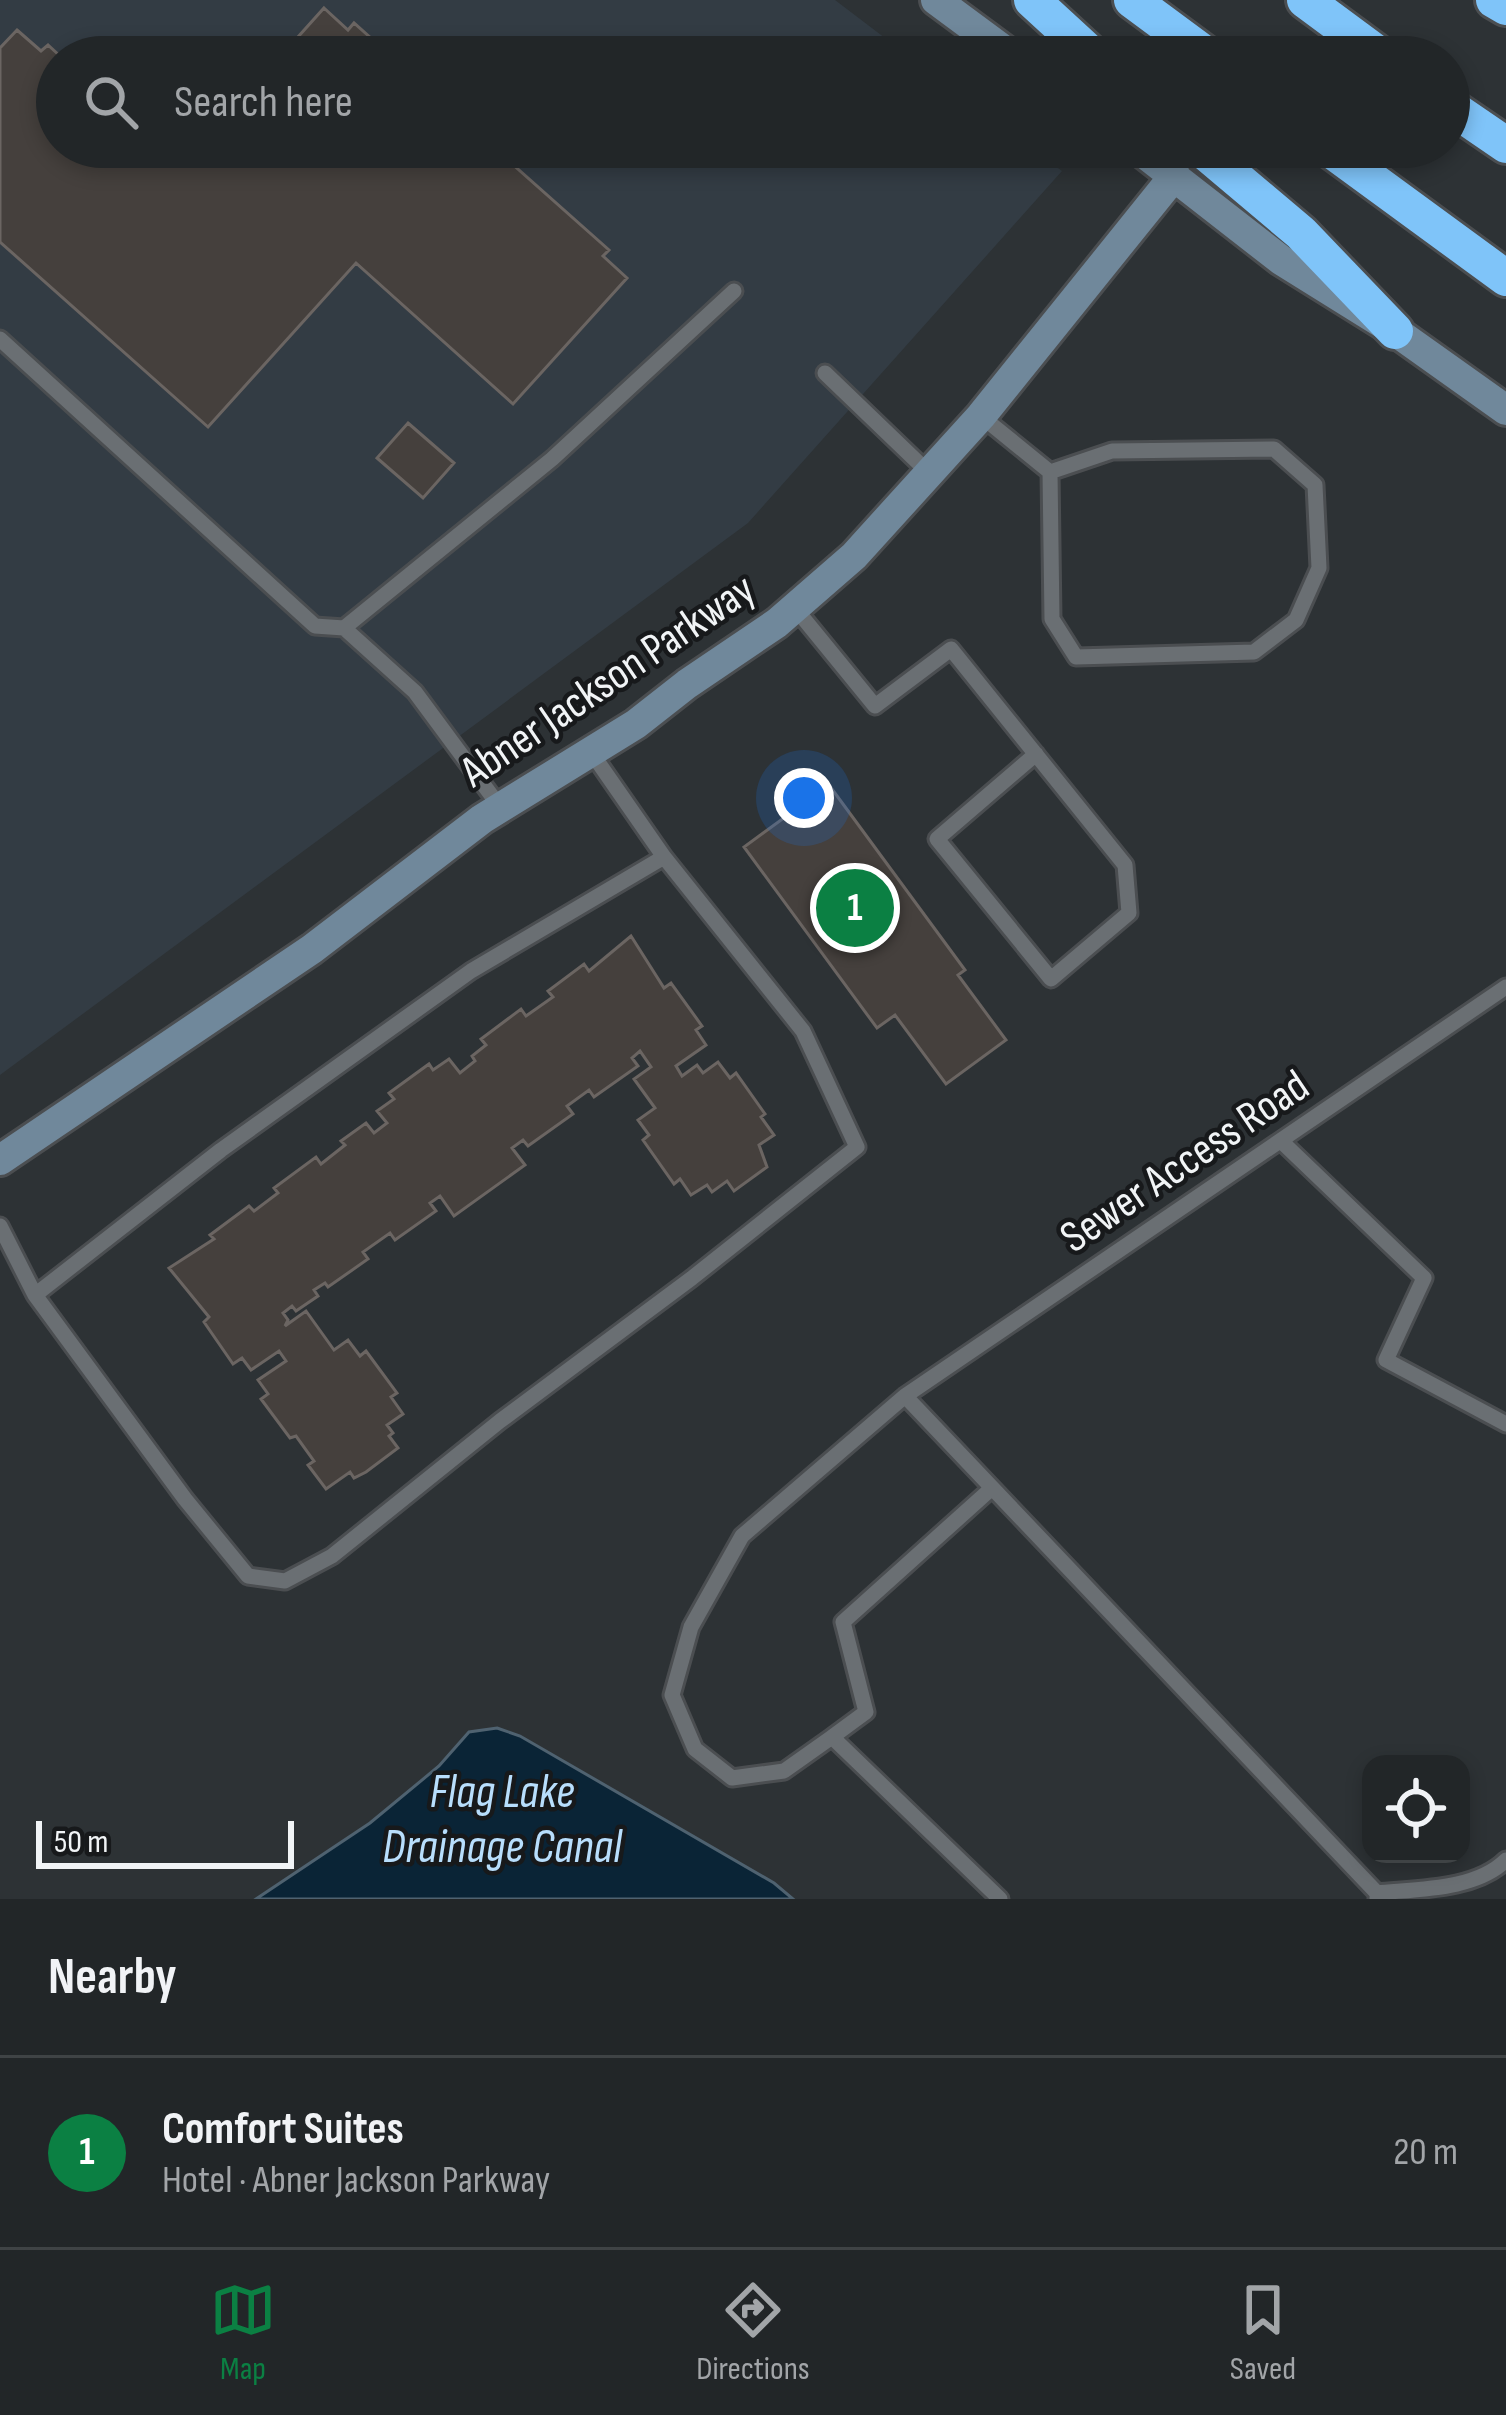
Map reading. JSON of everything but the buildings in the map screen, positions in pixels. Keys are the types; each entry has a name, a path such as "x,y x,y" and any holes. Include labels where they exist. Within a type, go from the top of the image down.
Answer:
{"highway":[{"path":"1032,0 1071,36"},
{"path":"1132,0 1181,36"},
{"path":"1305,0 1354,36"},
{"path":"1494,0 1506,7"},
{"path":"1470,120 1506,145"},
{"path":"1224,168 1300,233 1395,332"},
{"path":"1357,168 1506,278"}],"street":[{"path":"936,0 985,36"},
{"path":"1165,168 1281,260 1506,410"},
{"name":"Abner Jackson Parkway","path":"0,1160 311,949 500,807 636,724 795,608 854,556 981,416 1175,175"}],"lane":[{"path":"344,628 552,459 734,291"},
{"path":"0,339 315,626 344,628 415,692 500,807"},
{"path":"825,373 929,473"},
{"path":"981,416 1050,472"},
{"path":"1274,448 1315,485 1319,568 1296,620 1254,652 1076,657 1052,619 1050,472 1112,451 1274,448"},
{"path":"795,608 875,706 951,649 1036,754 1125,865 1129,913 1051,980 937,839 1036,754"},
{"path":"0,1226 35,1295 185,1499 248,1576 285,1581 332,1556 500,1420 692,1278 857,1147 803,1031 664,857 591,752"},
{"path":"35,1295 221,1150 471,971 664,857"},
{"name":"Sewer Access Road","path":"832,1737 784,1771 732,1778 695,1749 672,1695 691,1627 742,1536 905,1396 1506,987"},
{"path":"1280,1141 1424,1278 1386,1360 1506,1424"},
{"path":"905,1396 1377,1896 1436,1888 1493,1873 1506,1860"},
{"path":"992,1488 843,1622 866,1712 832,1737 1000,1899"}],"shaded area":[{"path":"0,0 835,0 882,36 36,36 36,168 1062,171 748,523 0,1075"}],"water":[{"name":"Flag Lake Drainage Canal","path":"497,1728 520,1736 774,1883 793,1899 256,1899 370,1823 439,1766 469,1732"}],"place":[{"name":"Comfort Suites","path":"855,908"}]}
